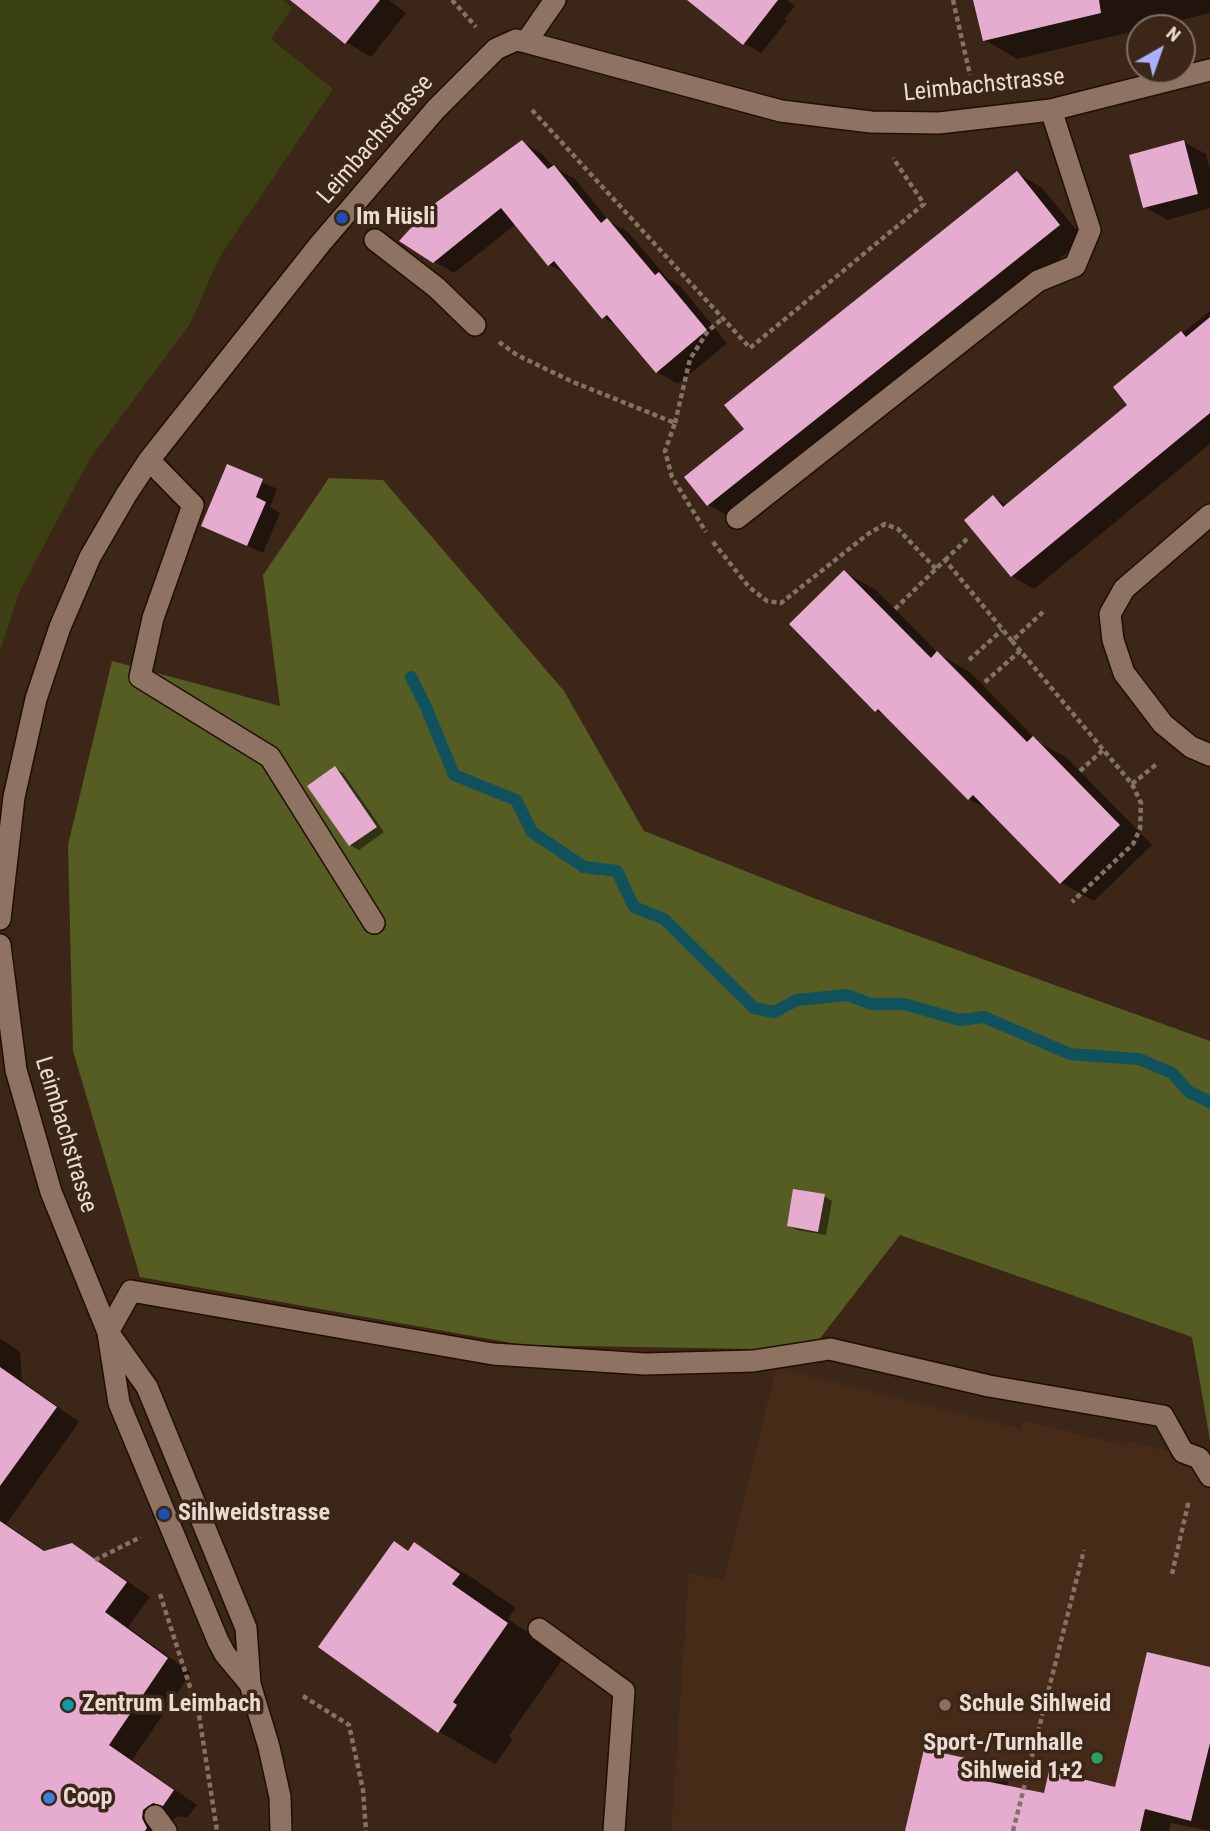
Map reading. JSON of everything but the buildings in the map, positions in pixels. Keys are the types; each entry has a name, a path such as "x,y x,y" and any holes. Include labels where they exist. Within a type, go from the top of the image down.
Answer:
{"street":[{"path":"526,42 555,0"},
{"name":"Leimbachstrasse","path":"0,919 7,796 60,627 90,557 149,460 320,244 436,109 495,49 516,40 781,111 871,122 939,123 1051,110 1210,70"},
{"path":"737,518 1038,281 1075,266 1090,230 1051,110"},
{"path":"375,240 437,289 475,326"},
{"path":"149,460 193,505 153,618 140,677 270,757 374,923"},
{"path":"1210,515 1125,589 1110,614 1114,640 1124,673 1163,724 1191,747 1210,755"},
{"name":"Leimbachstrasse","path":"0,945 8,1074 51,1192 108,1332 147,1387 246,1628 250,1684 269,1747 280,1797 281,1831"},
{"path":"108,1332 131,1290 493,1354 645,1364 753,1361 830,1349 989,1387 1163,1416 1183,1452 1205,1467"},
{"name":"Leimbachstrasse","path":"108,1332 118,1402 218,1641 225,1654 250,1684"},
{"path":"539,1629 624,1691 614,1831"}],"path":[{"path":"953,0 970,75"},
{"path":"532,110 750,348 924,204 893,158"},
{"path":"722,319 708,331 690,359 675,423 665,451 672,477 716,547 749,587 767,601 781,603 868,534 885,524 898,528 936,569"},
{"path":"475,326 517,355 675,423"},
{"path":"895,609 970,537"},
{"path":"945,560 1132,784 1141,803 1140,829 1133,844 1072,902"},
{"path":"1012,641 1044,611"},
{"path":"969,660 1002,630"},
{"path":"985,682 1020,651"},
{"path":"1080,771 1103,750"},
{"path":"1132,784 1165,757"},
{"path":"1172,1574 1205,1467"},
{"path":"95,1560 142,1537 146,1549"},
{"path":"1013,1831 1084,1550"},
{"path":"158,1588 198,1715 217,1831"},
{"path":"303,1696 349,1725 363,1790 366,1831"}],"shaded area":[{"name":"Schule Sihlweid","path":"776,1368 1021,1429 1023,1420 1120,1444 1130,1442 1199,1458 1210,1468 1210,1831 671,1831 689,1574 724,1579"}],"green space":[{"path":"0,0 283,0 292,8 271,39 333,89 219,258 190,324 89,460 19,593 0,651"},
{"path":"329,478 383,480 564,691 644,831 816,899 1210,1041 1210,1440 1192,1337 900,1235 811,1350 523,1345 140,1277 73,1051 68,845 112,661 280,706 263,575"}],"waterway":[{"path":"411,677 454,775 516,800 532,832 584,867 617,871 634,907 664,919 754,1008 774,1012 797,1000 847,995 871,1004 904,1004 960,1020 984,1017 1070,1054 1139,1059 1172,1073 1189,1092 1210,1102"}],"place":[{"name":"Im Hüsli","path":"342,218"},
{"name":"Sihlweidstrasse","path":"164,1514"},
{"name":"Zentrum Leimbach","path":"68,1705"},
{"name":"Schule Sihlweid","path":"945,1705"},
{"name":"Sport-/Turnhalle Sihlweid 1+2","path":"1097,1758"},
{"name":"Coop","path":"49,1798"}]}
